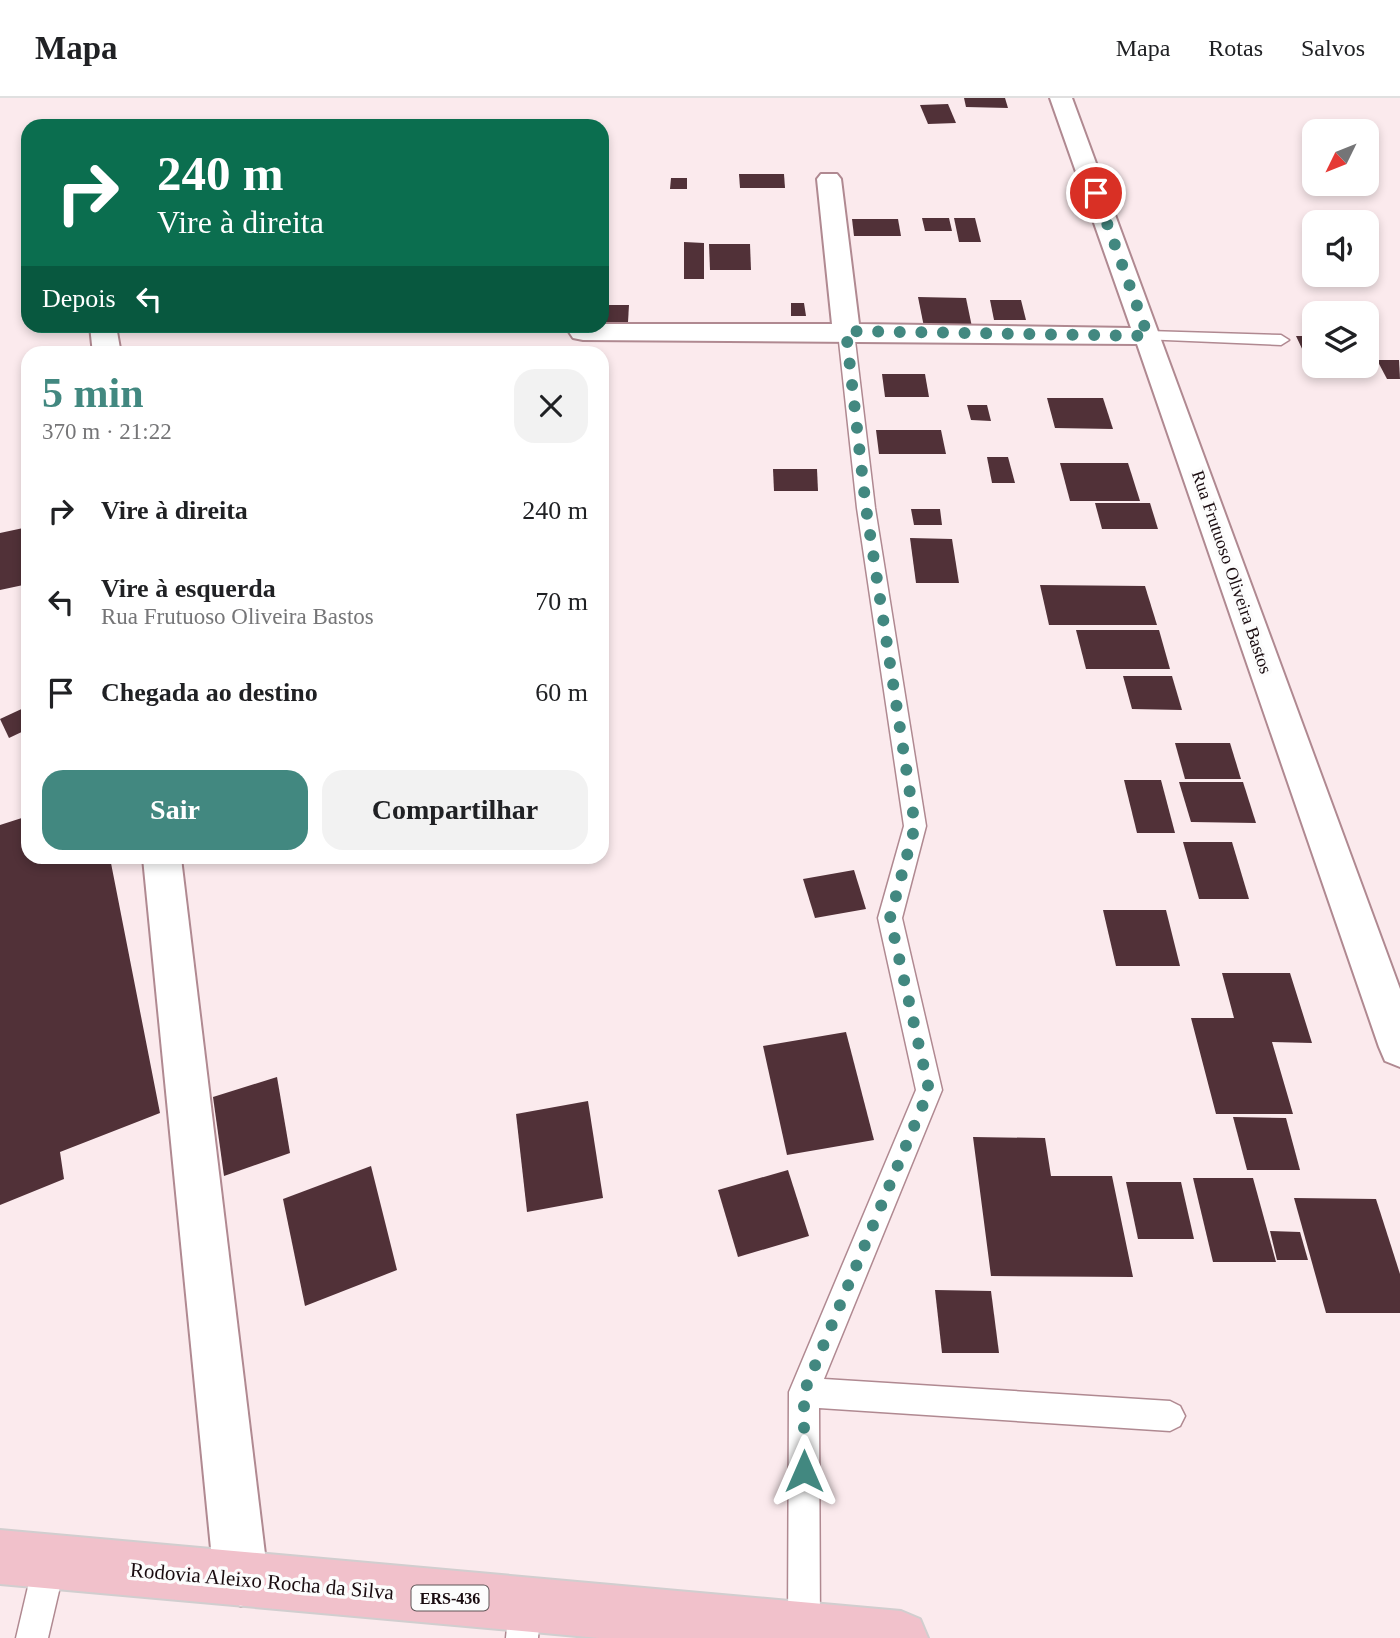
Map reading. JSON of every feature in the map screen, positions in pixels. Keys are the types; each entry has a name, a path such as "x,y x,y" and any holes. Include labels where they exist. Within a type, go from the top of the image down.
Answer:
{"main road":[{"name":"Rodovia Aleixo Rocha da Silva","path":"25,1559 241,1579 524,1621 804,1629 901,1638"}],"street":[{"name":"Rua Frutuoso Oliveira Bastos","path":"1061,98 1400,1047"},
{"path":"829,179 846,331"},
{"path":"609,332 846,331 1148,336"},
{"path":"163,864 241,1579"}],"lane":[{"path":"804,1629 804,1392 929,1090 890,918 915,826 866,508 846,331"},
{"path":"1148,336 1281,340"},
{"path":"804,1392 1170,1416"},
{"path":"25,1559 32,1638"}],"building":[{"path":"964,98 1005,98 1008,108 966,107"},
{"path":"948,104 956,123 928,124 920,105"},
{"path":"739,174 784,174 785,188 740,188"},
{"path":"671,178 687,178 687,189 670,189"},
{"path":"922,218 949,218 952,231 925,231"},
{"path":"954,218 975,218 981,242 959,242"},
{"path":"852,219 898,219 901,236 854,236"},
{"path":"684,242 704,243 704,279 684,279"},
{"path":"709,244 750,244 751,270 710,270"},
{"path":"918,297 966,298 972,327 924,327"},
{"path":"990,300 1021,300 1026,320 994,320"},
{"path":"791,303 804,303 806,316 791,316"},
{"path":"609,305 629,305 628,322 609,322"},
{"path":"1296,336 1302,336 1302,349"},
{"path":"1379,360 1399,360 1400,379 1387,379"},
{"path":"882,374 925,374 929,397 885,397"},
{"path":"1047,398 1103,398 1113,429 1055,428"},
{"path":"967,405 987,405 991,421 971,420"},
{"path":"876,430 941,430 946,454 879,454"},
{"path":"987,457 1008,457 1015,483 992,483"},
{"path":"1060,463 1128,463 1140,501 1070,501"},
{"path":"773,469 817,469 818,491 774,491"},
{"path":"1095,503 1150,503 1158,529 1102,529"},
{"path":"911,509 940,509 942,525 914,525"},
{"path":"21,528 21,586 0,590 0,533"},
{"path":"910,538 952,539 959,583 916,583"},
{"path":"1040,585 1145,586 1157,625 1049,625"},
{"path":"1076,630 1159,630 1170,669 1086,669"},
{"path":"1123,676 1172,676 1182,710 1132,709"},
{"path":"21,709 21,732 9,738 0,719"},
{"path":"1175,743 1230,743 1241,779 1185,779"},
{"path":"1124,780 1161,780 1175,833 1137,833"},
{"path":"1179,782 1243,782 1256,823 1191,822"},
{"path":"21,818 21,864 111,864 160,1113 60,1152 64,1179 0,1205 0,825"},
{"path":"1183,842 1232,842 1249,899 1199,899"},
{"path":"854,870 866,909 815,918 803,879"},
{"path":"1103,910 1166,910 1180,966 1116,966"},
{"path":"1222,973 1290,973 1312,1043 1272,1042 1293,1114 1216,1114 1191,1018 1234,1018"},
{"path":"846,1032 874,1140 787,1155 763,1046"},
{"path":"277,1077 290,1153 224,1176 213,1097"},
{"path":"588,1101 603,1198 527,1212 516,1114"},
{"path":"1233,1117 1286,1118 1300,1170 1247,1170"},
{"path":"973,1137 1045,1138 1051,1176 1112,1176 1133,1277 991,1276"},
{"path":"371,1166 397,1270 305,1306 283,1199"},
{"path":"788,1170 809,1236 738,1257 718,1190"},
{"path":"1193,1178 1253,1178 1276,1262 1213,1262"},
{"path":"1126,1182 1181,1182 1194,1239 1138,1239"},
{"path":"1294,1198 1376,1199 1400,1274 1400,1313 1326,1313"},
{"path":"1270,1231 1300,1232 1308,1260 1277,1260"},
{"path":"935,1290 991,1291 999,1353 942,1353"}],"route":[{"path":"804,1471 804,1392 929,1090 890,918 915,826 866,508 846,331 1148,336 1096,193"}]}
